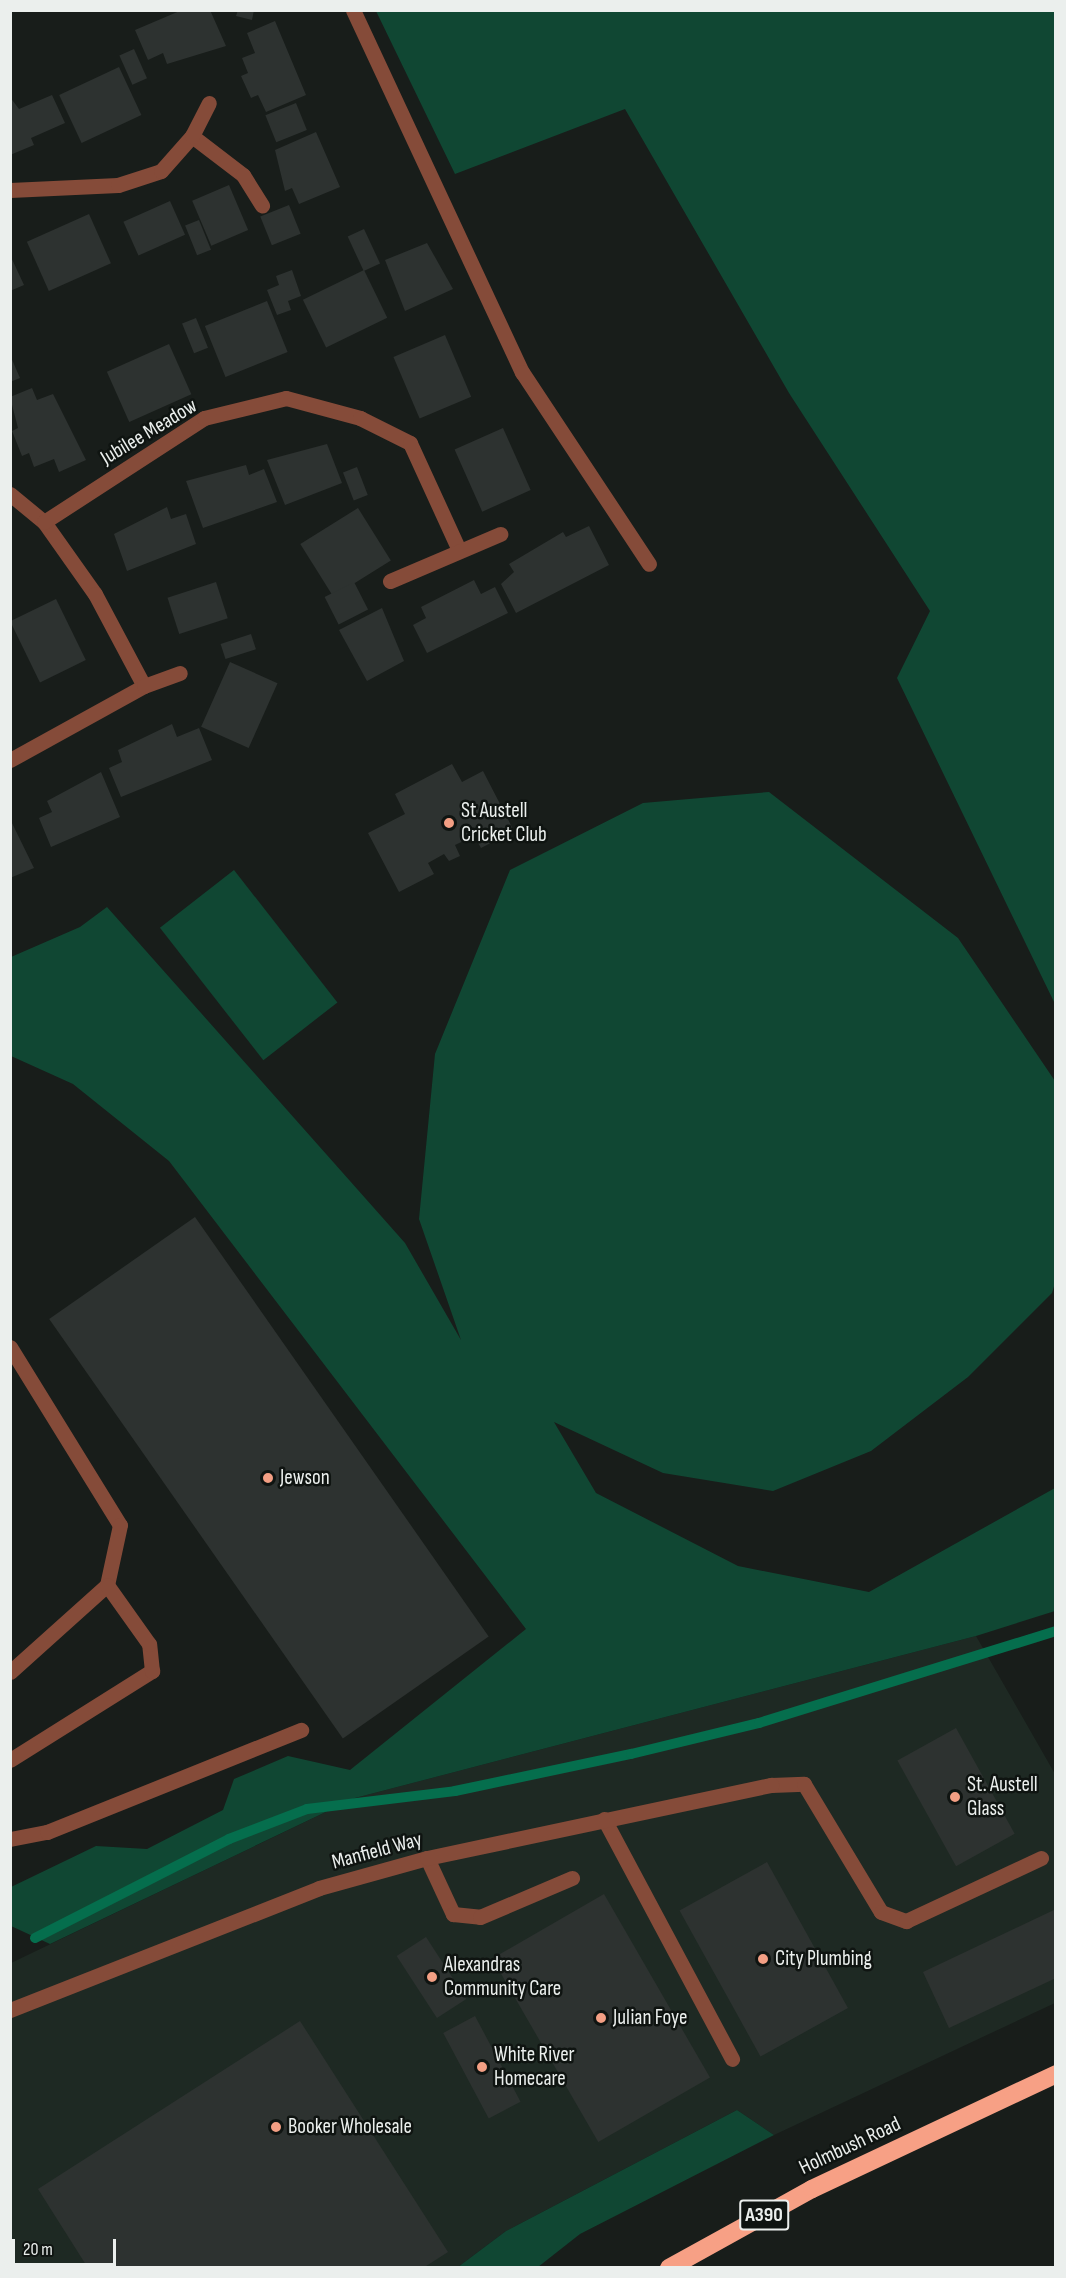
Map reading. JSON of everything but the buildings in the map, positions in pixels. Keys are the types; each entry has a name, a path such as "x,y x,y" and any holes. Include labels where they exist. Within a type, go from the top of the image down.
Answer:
{"highway":[{"name":"Holmbush Road","path":"669,2268 812,2189 1056,2074"}],"street":[{"path":"352,10 522,372 649,564"},
{"path":"10,190 118,185 161,171 192,136 209,103"},
{"path":"192,136 243,175 262,206"},
{"name":"Jubilee Meadow","path":"44,522 204,418 286,398 360,418 410,442 459,550"},
{"path":"10,494 44,522 94,594 144,686"},
{"path":"390,581 500,534"},
{"path":"10,760 144,686 180,673"},
{"path":"10,1347 120,1525 107,1585 10,1672"},
{"path":"10,1760 152,1671 150,1644 107,1585"},
{"path":"10,1839 47,1832 302,1730"},
{"name":"Manfield Way","path":"11,2010 319,1888 427,1858 771,1785 804,1784 881,1912 906,1921 1041,1858"},
{"path":"604,1820 732,2059"},
{"path":"427,1858 453,1914 480,1917 572,1878"}],"shaded area":[{"path":"976,1636 1055,1774 1055,2003 774,2135 737,2110 506,2231 458,2267 11,2268 11,1963 355,1798"}],"green space":[{"path":"376,11 1055,11 1055,1004 897,678 930,611 789,393 625,109 455,174"},
{"path":"769,792 958,938 1055,1081 1055,1283 1052,1293 968,1377 871,1451 773,1491 663,1473 554,1422 596,1493 738,1566 869,1592 1055,1488 1055,1611 976,1636 355,1798 50,1944 11,1926 11,1887 96,1846 147,1849 223,1810 234,1779 288,1756 350,1770 526,1629 169,1161 73,1084 11,1056 11,957 80,927 107,907 405,1243 461,1340 419,1219 435,1054 510,870 643,803"},
{"path":"234,870 337,1002 263,1060 160,928"},
{"path":"737,2110 774,2135 580,2234 538,2267 458,2267 506,2231"}],"waterway":[{"path":"35,1938 229,1839 307,1809 455,1791 631,1754 759,1723 1056,1631"}],"place":[{"name":"St Austell Cricket Club","path":"449,823"},
{"name":"Jewson","path":"268,1478"},
{"name":"St. Austell Glass","path":"955,1797"},
{"name":"City Plumbing","path":"763,1959"},
{"name":"Alexandras Community Care","path":"432,1977"},
{"name":"Julian Foye","path":"601,2018"},
{"name":"White River Homecare","path":"482,2067"},
{"name":"Booker Wholesale","path":"276,2127"}]}
